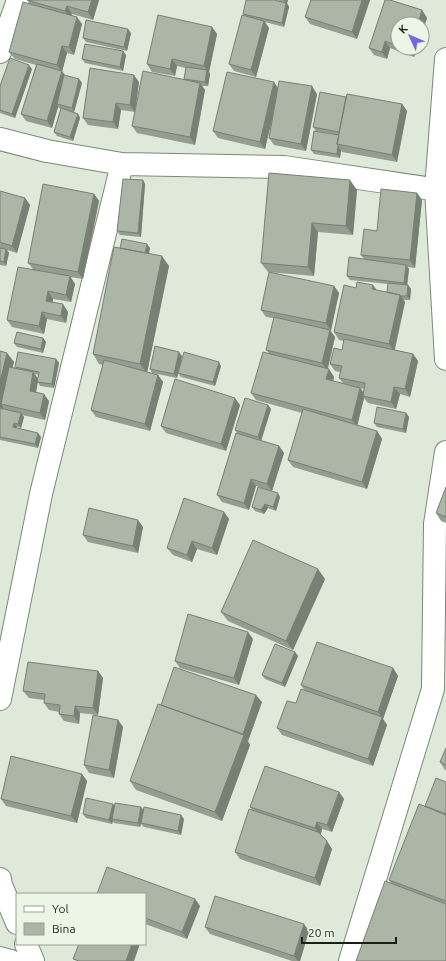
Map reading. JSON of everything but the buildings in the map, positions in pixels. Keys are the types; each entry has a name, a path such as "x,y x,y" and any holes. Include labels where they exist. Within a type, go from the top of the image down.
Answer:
{"street":[{"path":"0,52 18,0"},
{"path":"446,59 441,190 446,359"},
{"path":"0,140 47,151 122,164 284,167 441,190"},
{"path":"0,699 41,494 122,164"},
{"path":"350,961 433,689 435,524 446,452"},
{"path":"0,879 1,885 16,921"},
{"path":"26,945 33,961"},
{"path":"0,958 11,961"}]}
